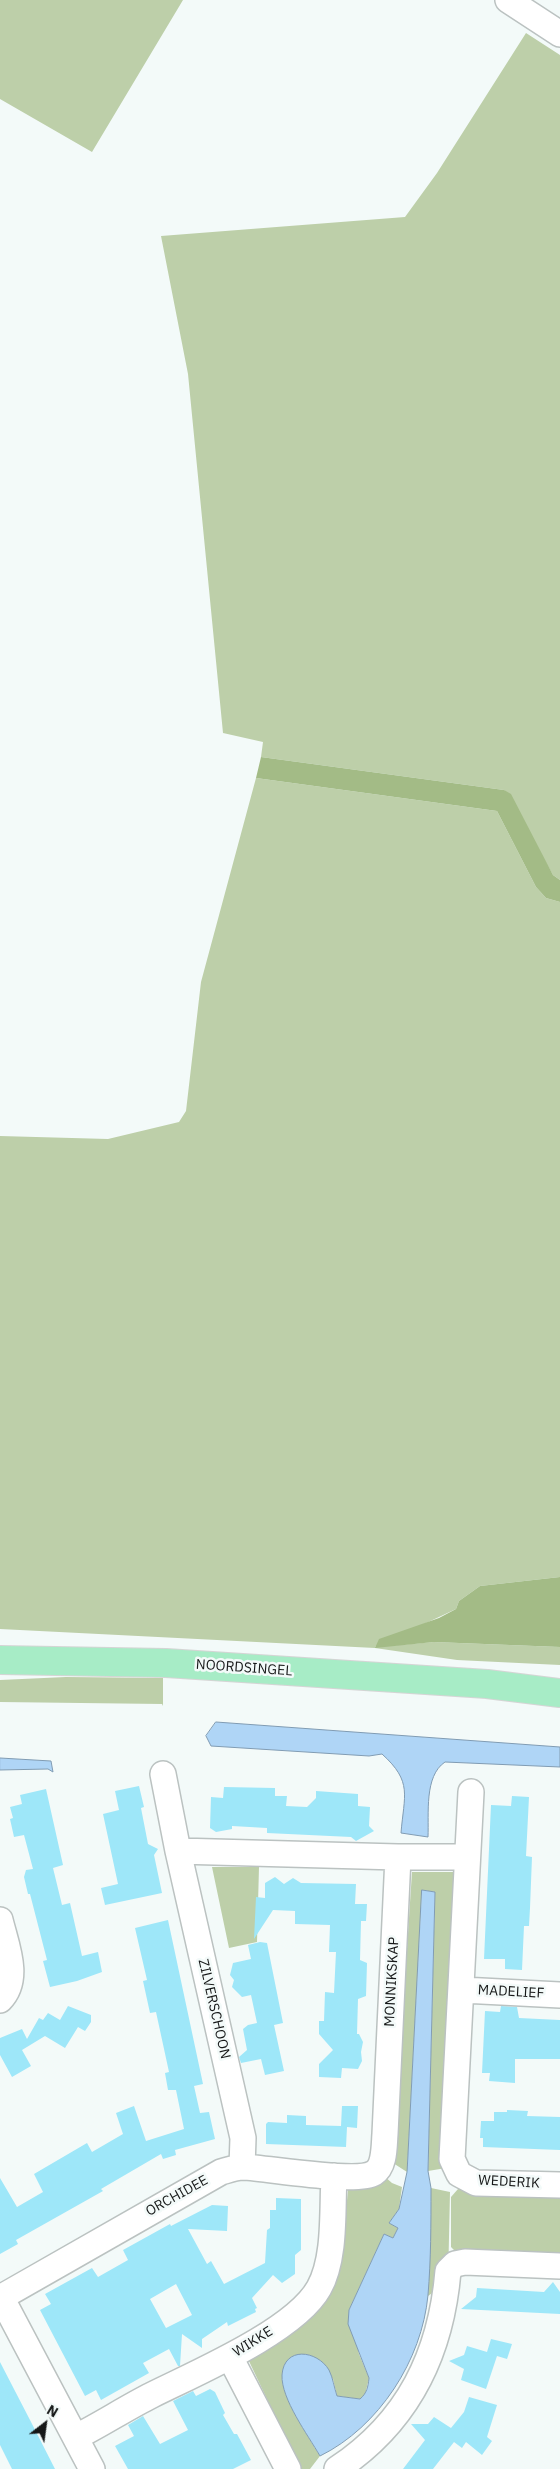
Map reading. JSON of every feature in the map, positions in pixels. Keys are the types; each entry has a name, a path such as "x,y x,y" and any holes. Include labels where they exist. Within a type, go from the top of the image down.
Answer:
{"main road":[{"name":"NOORDSINGEL","path":"0,1660 166,1663 487,1684 560,1693"},
{"name":"NOORDSINGEL","path":"487,1684 560,1678"}],"street":[{"path":"508,0 560,34"},
{"name":"ZILVERSCHOON","path":"163,1774 178,1851 243,2138 242,2167"},
{"path":"462,1990 466,1857 471,1792"},
{"path":"178,1851 466,1857"},
{"name":"MONNIKSKAP","path":"374,2173 380,2166 385,2134 398,1857"},
{"path":"0,1920 12,1966 9,1985 0,2000"},
{"name":"MADELIEF","path":"462,1990 560,1995"},
{"name":"WEDERIK","path":"462,1990 452,2159 459,2174 476,2183 560,2185"},
{"name":"ORCHIDEE","path":"1,2298 221,2172 242,2167 334,2176 365,2176 374,2173"},
{"name":"WIKKE","path":"76,2437 150,2396 230,2357 290,2319 319,2288 327,2267 330,2250 334,2176"},
{"path":"337,2469 363,2452 390,2425 409,2397 425,2367 435,2340 445,2305 448,2271 455,2264 465,2262 560,2266"},
{"path":"1,2298 92,2469"},
{"path":"230,2357 288,2469"}],"green space":[{"path":"0,0 183,0 92,152 0,99"},
{"path":"526,33 560,55 560,880 553,875 504,790 261,757 263,742 223,733 188,374 161,236 405,217 437,173"},
{"path":"261,757 504,790 511,794 553,875 560,880 560,902 546,898 536,887 497,811 256,778"},
{"path":"256,778 497,811 536,887 546,898 560,902 560,1577 480,1586 459,1601 456,1609 375,1647 434,1642 560,1647 560,1665 457,1660 375,1648 0,1629 0,1136 108,1139 179,1122 186,1111 201,982"},
{"path":"560,1577 560,1647 434,1642 375,1648 379,1639 439,1618 456,1609 459,1601 480,1586"},
{"path":"66,1677 163,1678 163,1706 162,1704 0,1702 0,1680"},
{"path":"212,1867 259,1867 257,1942 229,1948"},
{"path":"412,1872 459,1872 452,2167 428,2171 435,1892 422,1890 407,2172 393,2163"},
{"path":"384,2176 392,2183 402,2187 399,2209 389,2223 398,2228 393,2238 384,2234 349,2310 359,2354 369,2378 365,2395 360,2399 337,2396 333,2379 292,2357 282,2374 283,2384 290,2405 320,2456 310,2469 300,2469 248,2359 285,2328 344,2231 349,2180"},
{"path":"431,2188 450,2192 448,2282 428,2296"},
{"path":"458,2189 560,2192 560,2255 456,2252 451,2247 451,2197"}],"water":[{"path":"216,1722 560,1747 560,1767 445,1762 438,1768 431,1786 428,1807 428,1837 401,1833 404,1799 402,1781 392,1764 382,1754 369,1756 211,1746 206,1736"},
{"path":"0,1758 51,1761 53,1772 48,1769 0,1770"},
{"path":"422,1890 435,1892 428,2171 431,2188 431,2242 428,2295 424,2319 417,2344 407,2367 379,2409 361,2428 320,2456 290,2406 283,2385 282,2375 288,2359 302,2354 317,2358 324,2363 332,2376 337,2396 360,2399 368,2387 369,2378 348,2324 349,2310 384,2234 393,2238 398,2228 389,2223 399,2209 407,2172"}],"building":[{"path":"139,1786 144,1807 141,1808 148,1844 158,1849 154,1855 162,1893 105,1905 101,1888 118,1884 103,1814 119,1810 115,1791"},
{"path":"224,1787 275,1788 275,1796 287,1796 286,1806 307,1807 316,1798 316,1791 358,1794 358,1806 370,1807 369,1826 374,1831 356,1841 351,1837 267,1833 267,1828 232,1826 232,1829 216,1832 210,1828 211,1797 223,1798"},
{"path":"46,1789 63,1865 53,1868 62,1905 70,1903 82,1956 98,1952 102,1972 77,1981 50,1987 43,1961 47,1960 24,1877 26,1870 33,1869 24,1835 14,1837 10,1819 13,1818 10,1807 22,1804 20,1795"},
{"path":"512,1796 529,1797 526,1856 532,1857 530,1908 529,1926 524,1926 522,1970 505,1969 505,1959 484,1959 491,1805 511,1806"},
{"path":"275,1877 284,1884 293,1878 301,1883 356,1884 355,1904 367,1904 366,1921 361,1921 360,1960 367,1963 366,1996 358,1999 357,2034 359,2034 363,2042 362,2061 358,2069 342,2068 341,2078 319,2077 319,2064 333,2050 319,2034 319,2021 324,2021 325,1992 334,1993 336,1952 329,1952 330,1925 295,1924 295,1911 273,1910 254,1939 256,1897 265,1898 265,1883"},
{"path":"168,1920 203,2084 194,2086 200,2113 209,2112 215,2139 175,2150 176,2155 163,2159 161,2154 101,2189 103,2191 16,2240 18,2244 0,2254 0,2178 17,2207 43,2192 34,2174 87,2143 92,2152 123,2134 116,2113 134,2106 146,2141 184,2129 176,2090 168,2090 165,2073 169,2072 156,2012 150,2013 143,1981 147,1980 135,1928"},
{"path":"260,1942 267,1943 283,2023 274,2025 284,2071 265,2075 261,2059 241,2063 239,2057 247,2050 243,2029 248,2025 257,2023 251,1995 242,1997 232,1987 234,1980 230,1975 233,1963 251,1959 248,1945"},
{"path":"68,2006 91,2015 91,2022 85,2031 78,2027 65,2048 45,2036 22,2050 31,2066 12,2077 0,2055 0,2038 22,2029 27,2039 39,2018 43,2020 48,2013 60,2020"},
{"path":"501,2006 517,2007 519,2018 560,2020 560,2059 515,2059 515,2083 489,2081 490,2073 482,2073 485,2011 500,2012"},
{"path":"342,2106 358,2106 357,2128 347,2127 346,2147 266,2144 266,2124 268,2122 287,2123 287,2115 306,2116 306,2125 341,2126"},
{"path":"507,2110 528,2111 527,2116 560,2117 560,2150 483,2147 483,2138 480,2138 481,2121 494,2121 494,2112 507,2112"},
{"path":"276,2198 301,2199 301,2250 295,2255 295,2274 282,2283 273,2275 252,2298 257,2308 255,2309 256,2312 228,2326 227,2322 202,2339 202,2348 182,2334 180,2366 178,2366 169,2349 143,2363 149,2373 101,2400 96,2390 85,2396 40,2310 51,2304 45,2294 92,2268 98,2277 128,2260 123,2250 170,2224 171,2226 212,2205 228,2206 227,2231 188,2229 207,2264 211,2261 224,2284 265,2263 267,2230 270,2228 270,2210 276,2210","holes":["176,2284 192,2315 166,2328 150,2299"]},
{"path":"553,2282 560,2292 560,2314 461,2309 476,2297 477,2288 544,2292"},
{"path":"491,2339 512,2344 507,2359 497,2356 486,2389 461,2380 464,2369 449,2361 464,2355 467,2346 487,2352"},
{"path":"0,2362 55,2469 12,2469 0,2445"},
{"path":"210,2389 215,2392 225,2413 223,2415 234,2434 237,2434 251,2460 233,2469 128,2469 115,2446 134,2436 128,2425 143,2416 160,2444 188,2430 173,2401 193,2391 196,2396"},
{"path":"469,2397 497,2405 487,2437 492,2441 482,2455 466,2442 462,2448 454,2442 433,2469 403,2469 425,2440 411,2424 428,2424 434,2417 451,2428 464,2412"}]}
